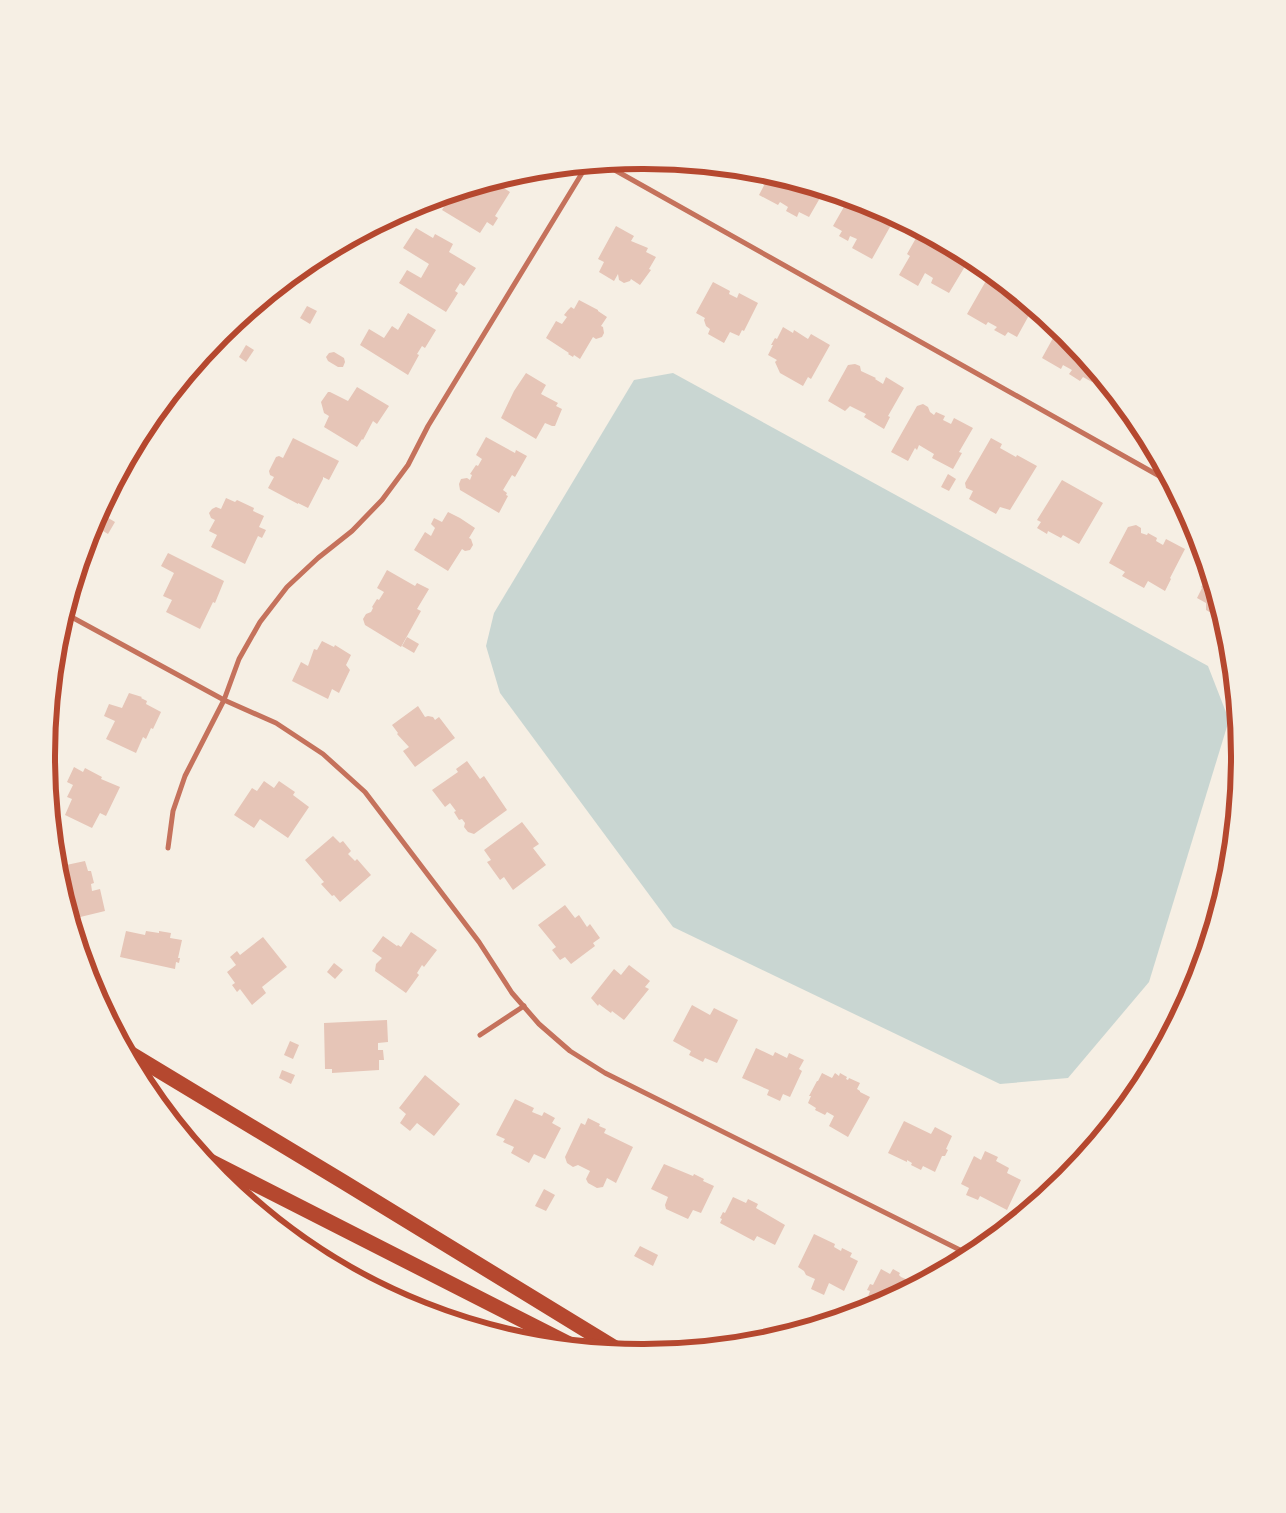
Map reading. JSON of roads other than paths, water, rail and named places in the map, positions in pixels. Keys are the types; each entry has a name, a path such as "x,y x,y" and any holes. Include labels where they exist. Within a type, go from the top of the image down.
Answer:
{"highway":[{"path":"139,1059 607,1343"},
{"path":"223,1168 559,1338"}],"street":[{"path":"614,170 1159,476"},
{"path":"168,848 173,812 185,776 224,700 239,659 260,622 282,594 318,558 352,531 382,500 408,465 428,426 583,172"},
{"path":"72,617 224,700 276,723 323,754 365,792 478,942 512,992 539,1024 570,1051 605,1073 961,1251"},
{"path":"480,1035 524,1006"}]}
